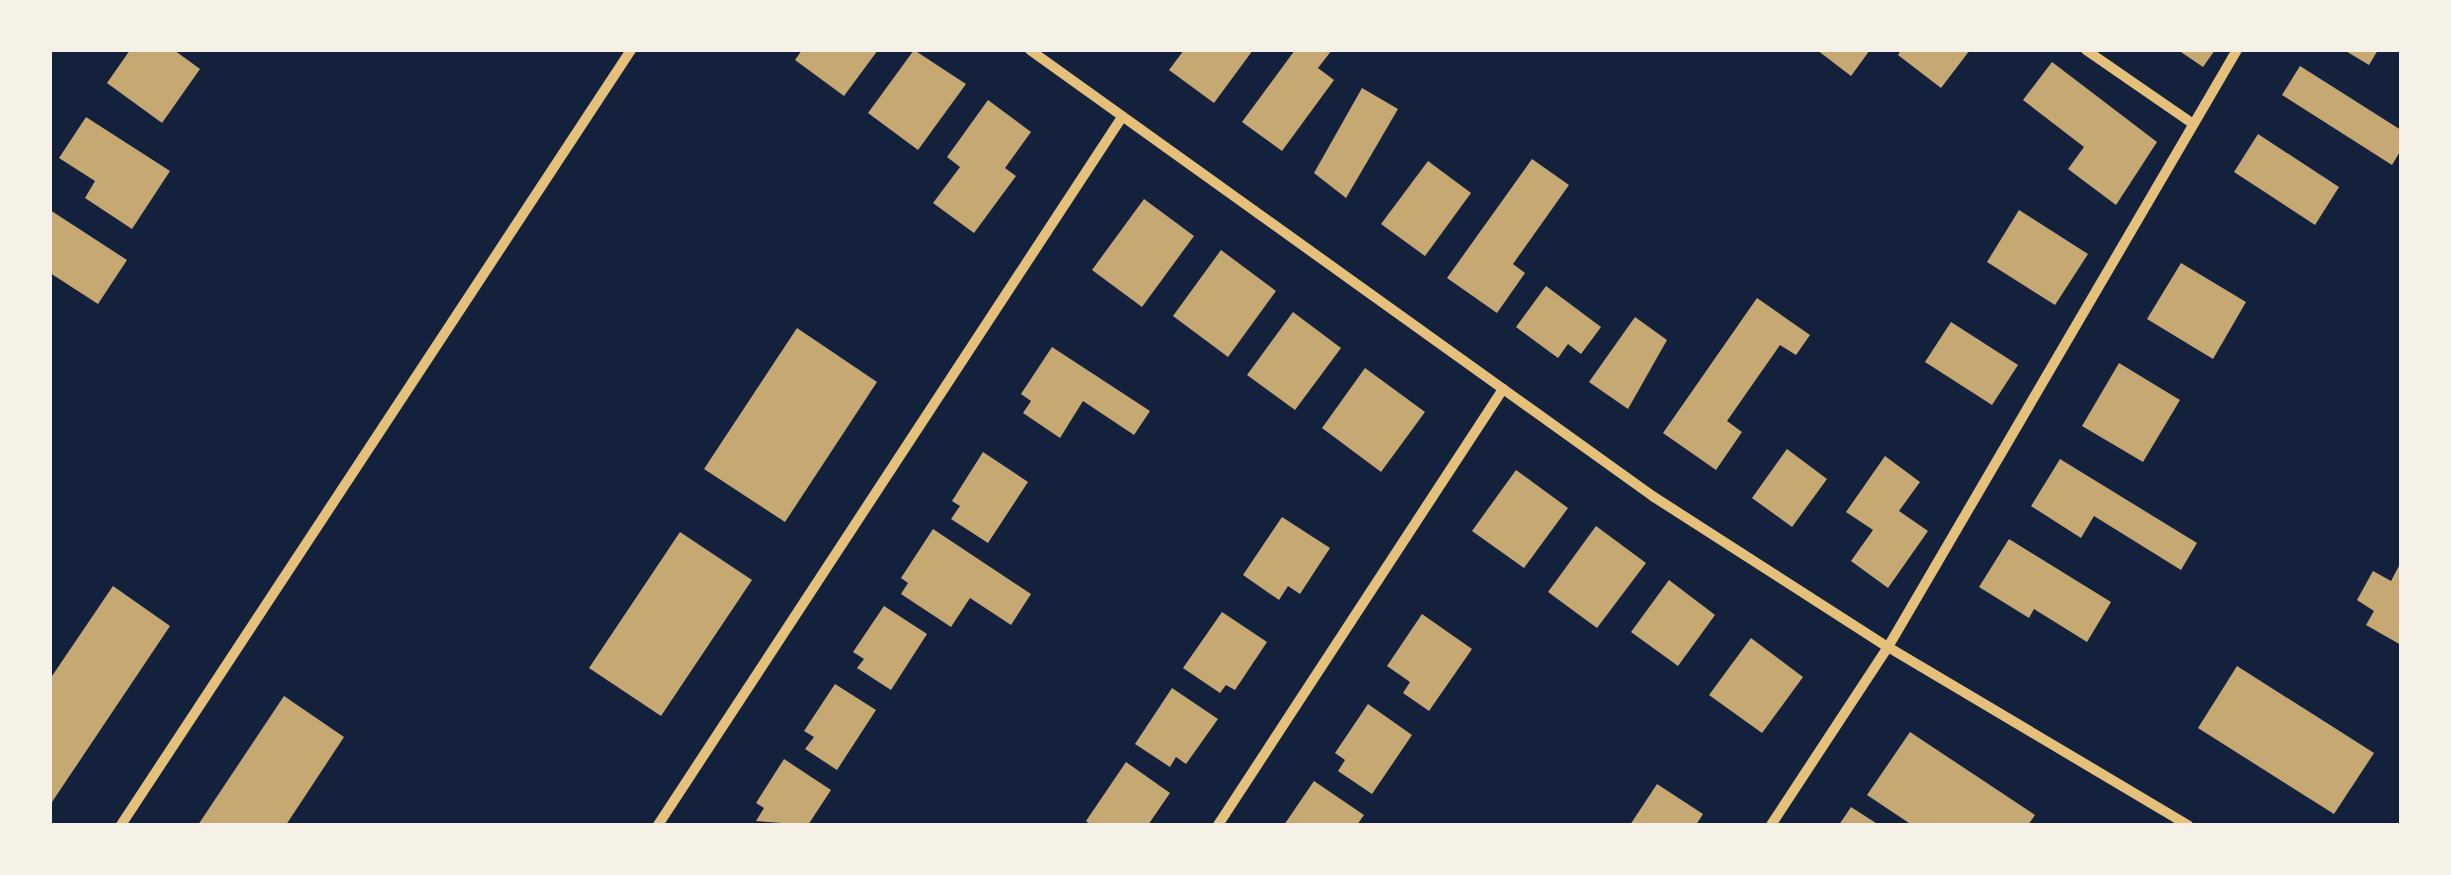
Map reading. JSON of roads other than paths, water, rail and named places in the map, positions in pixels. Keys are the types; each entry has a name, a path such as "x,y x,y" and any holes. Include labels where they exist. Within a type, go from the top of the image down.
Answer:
{"street":[{"path":"120,825 631,50"},
{"path":"1030,50 1654,498 1888,647 2188,825"},
{"path":"2086,50 2192,123"},
{"path":"1771,825 1888,647 2238,50"},
{"path":"658,825 1122,116"},
{"path":"1218,825 1502,389"}]}
